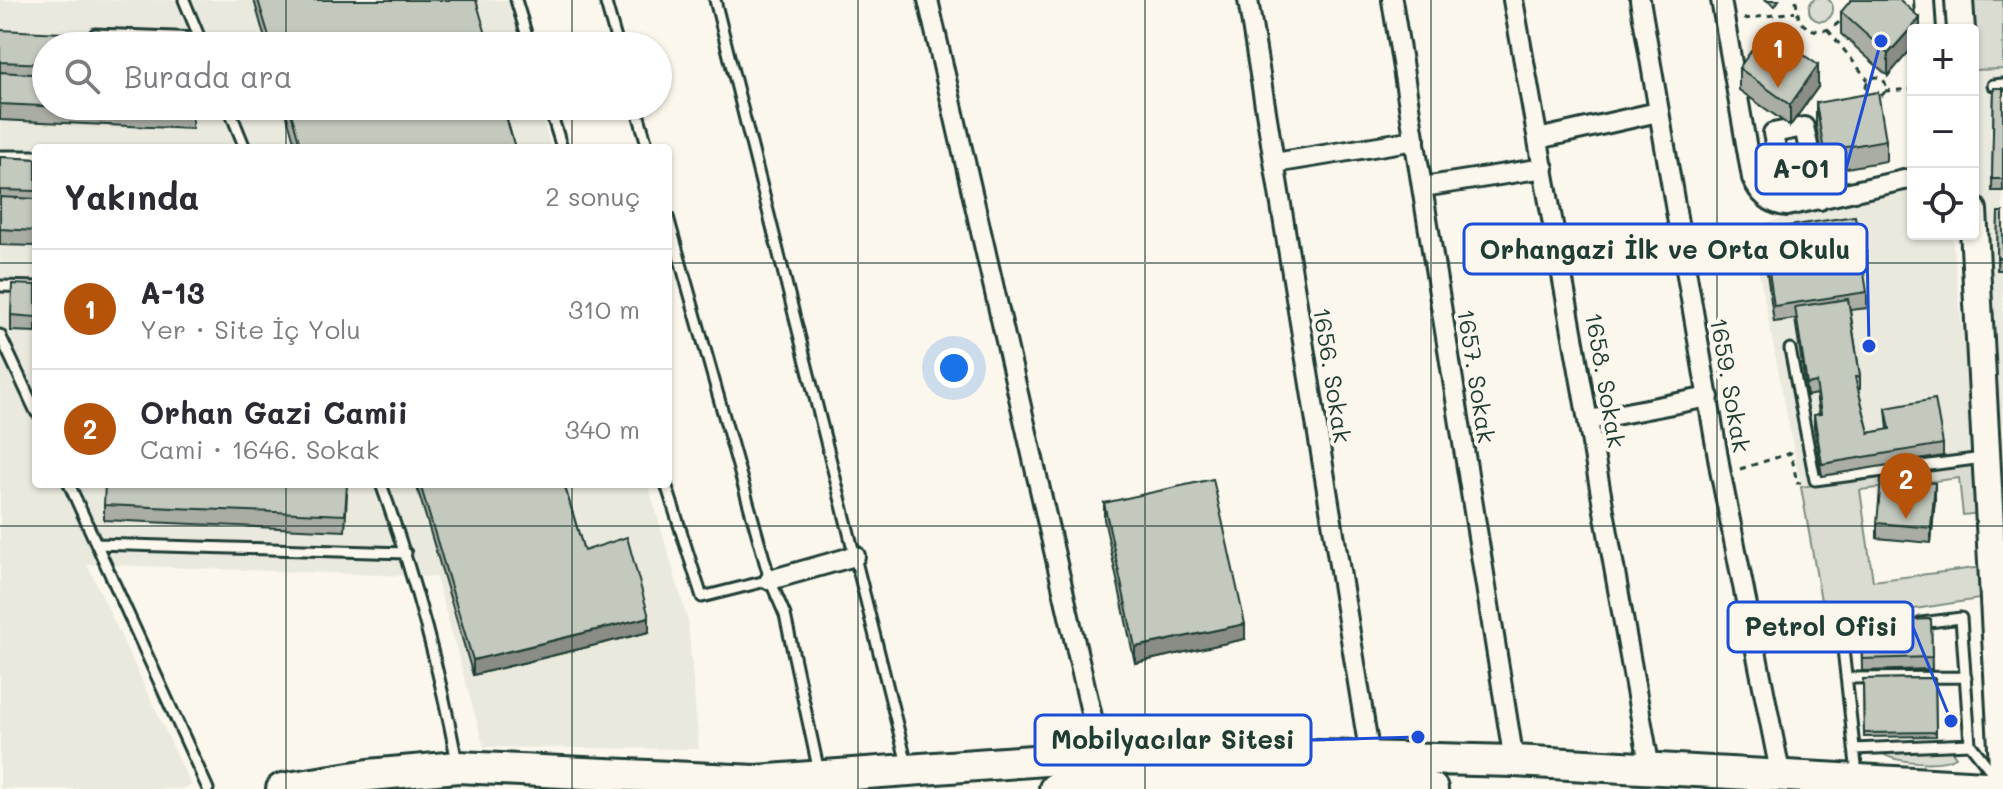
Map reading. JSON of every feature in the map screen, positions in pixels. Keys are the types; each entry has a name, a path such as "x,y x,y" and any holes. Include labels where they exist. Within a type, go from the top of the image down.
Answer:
{"main road":[{"path":"282,789 369,775 820,784 909,772 1101,756 1514,761 2003,788"},
{"path":"1055,789 1166,780 1285,780 1432,789"}],"street":[{"path":"928,0 1101,756"},
{"name":"1656. Sokak","path":"1248,0 1370,757"},
{"name":"1657. Sokak","path":"1392,0 1514,761"},
{"name":"1658. Sokak","path":"1513,0 1650,769"},
{"name":"1659. Sokak","path":"1640,0 1721,475 1781,777"},
{"path":"1721,0 1755,185 1774,203 1787,206 1907,179"},
{"path":"1959,0 1961,24"},
{"path":"1923,1 1925,24"},
{"path":"1538,139 1658,112"},
{"path":"1745,139 1804,127 1820,200"},
{"path":"1773,133 1787,206"},
{"path":"1275,163 1415,140"},
{"path":"1423,187 1544,168"},
{"path":"1975,240 2003,766"},
{"path":"1589,420 1709,397"},
{"path":"770,580 855,556"}],"lane":[{"path":"184,0 198,32"},
{"path":"516,0 526,32"},
{"path":"605,0 614,32"},
{"path":"715,0 909,772"},
{"path":"234,120 243,144"},
{"path":"553,120 561,144"},
{"path":"640,120 647,144"},
{"path":"0,156 32,156"},
{"path":"672,231 770,580 785,615 820,784"},
{"path":"0,286 32,287"},
{"path":"0,335 32,403"},
{"path":"1790,349 1815,480 1987,457"},
{"path":"71,488 208,789"},
{"path":"382,488 406,553 446,703 458,778"},
{"path":"667,488 702,597 770,580"},
{"path":"96,544 406,553"},
{"path":"1916,623 1961,618 1970,744 2003,788"},
{"path":"1857,781 1841,631 1886,626"},
{"path":"1846,678 1966,677"},
{"path":"1854,749 1970,744"}],"path":[{"path":"1796,0 1795,12 1804,26 1820,32 1836,26 1845,12"},
{"path":"1725,22 1795,12"},
{"path":"1828,30 1868,80 1866,90 1870,96 1907,89"},
{"path":"1868,80 1880,77 1885,81 1885,91"},
{"path":"1721,475 1791,453 1797,483"}],"shaded area":[{"path":"1828,-1 1832,4 1830,18 1821,21 1812,18 1809,9 1812,0"},
{"path":"0,0 509,0 518,32 32,32 32,120 543,120 550,144 32,144 32,488 649,488 688,621 699,749 484,747 436,577 87,564 191,785 181,789 0,789"},
{"path":"1970,0 2003,0 2003,69 1979,70 1979,24 1971,24"},
{"path":"2003,0 2003,719 1975,240 1979,240 1979,24"},
{"path":"1907,190 1907,240 1953,240 1976,459 1801,487 1750,226"},
{"path":"1987,457 1989,512 1963,515 1959,478 1860,490 1873,581 1991,566 1992,597 1825,623 1801,487"},
{"path":"1902,749 1951,750 1956,757 1940,762 1918,762 1881,753"}],"building":[{"path":"258,0 476,0 485,32 268,32"},
{"path":"1851,0 1900,0 1920,18 1915,24 1907,24 1907,33 1888,54 1841,12"},
{"path":"1767,29 1818,65 1790,105 1739,68"},
{"path":"0,30 42,32 32,32 32,63 0,62"},
{"path":"0,72 32,74 32,106 0,104"},
{"path":"1994,88 2003,88 2003,179 1992,179"},
{"path":"1878,92 1886,140 1824,151 1816,103"},
{"path":"293,120 507,120 514,144 300,144"},
{"path":"0,157 32,159 32,191 0,190"},
{"path":"0,197 32,199 32,231 0,229"},
{"path":"1998,212 2003,212 2003,258 1997,258"},
{"path":"1855,216 1867,292 1774,306 1763,230"},
{"path":"12,284 32,285 32,317 11,315"},
{"path":"1848,299 1860,376 1855,377 1869,433 1890,429 1886,408 1935,399 1943,444 1822,464 1814,415 1821,414 1816,382 1807,384 1795,307"},
{"path":"1213,479 1245,624 1135,647 1104,503"},
{"path":"1881,479 1935,483 1931,528 1877,523"},
{"path":"105,488 347,488 345,515 104,505"},
{"path":"421,488 565,488 584,551 627,537 649,617 473,660"},
{"path":"1931,619 1932,657 1862,659 1861,622"},
{"path":"1935,678 1936,732 1864,733 1863,679"}],"place":[{"name":"A-01","path":"1881,41"},
{"name":"A-13","path":"1778,88"},
{"name":"Orhangazi İlk ve Orta Okulu","path":"1869,346"},
{"name":"Orhan Gazi Camii","path":"1906,519"},
{"name":"Petrol Ofisi","path":"1951,721"},
{"name":"Mobilyacılar Sitesi","path":"1418,737"}]}
